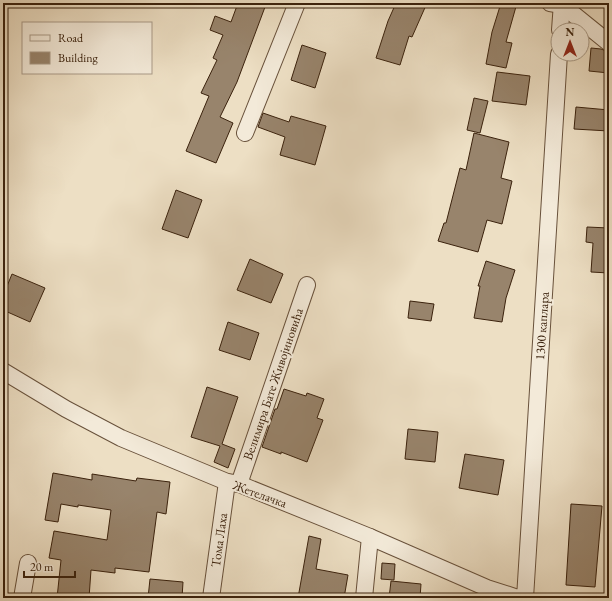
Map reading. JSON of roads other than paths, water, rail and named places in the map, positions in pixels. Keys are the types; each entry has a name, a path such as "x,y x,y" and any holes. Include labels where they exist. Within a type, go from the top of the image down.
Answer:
{"street":[{"path":"245,133 297,3"},
{"path":"558,4 559,22"},
{"path":"558,4 609,43"},
{"name":"1300 каплара","path":"525,598 558,62"},
{"name":"Велимира Бате Живојиновића","path":"233,483 307,284"},
{"name":"Жетелачка","path":"3,371 66,409 122,438 370,537 487,588 515,597 525,598"},
{"name":"Тома Лаха","path":"211,598 233,483"},
{"path":"364,598 370,537"},
{"path":"22,598 28,563"}]}
